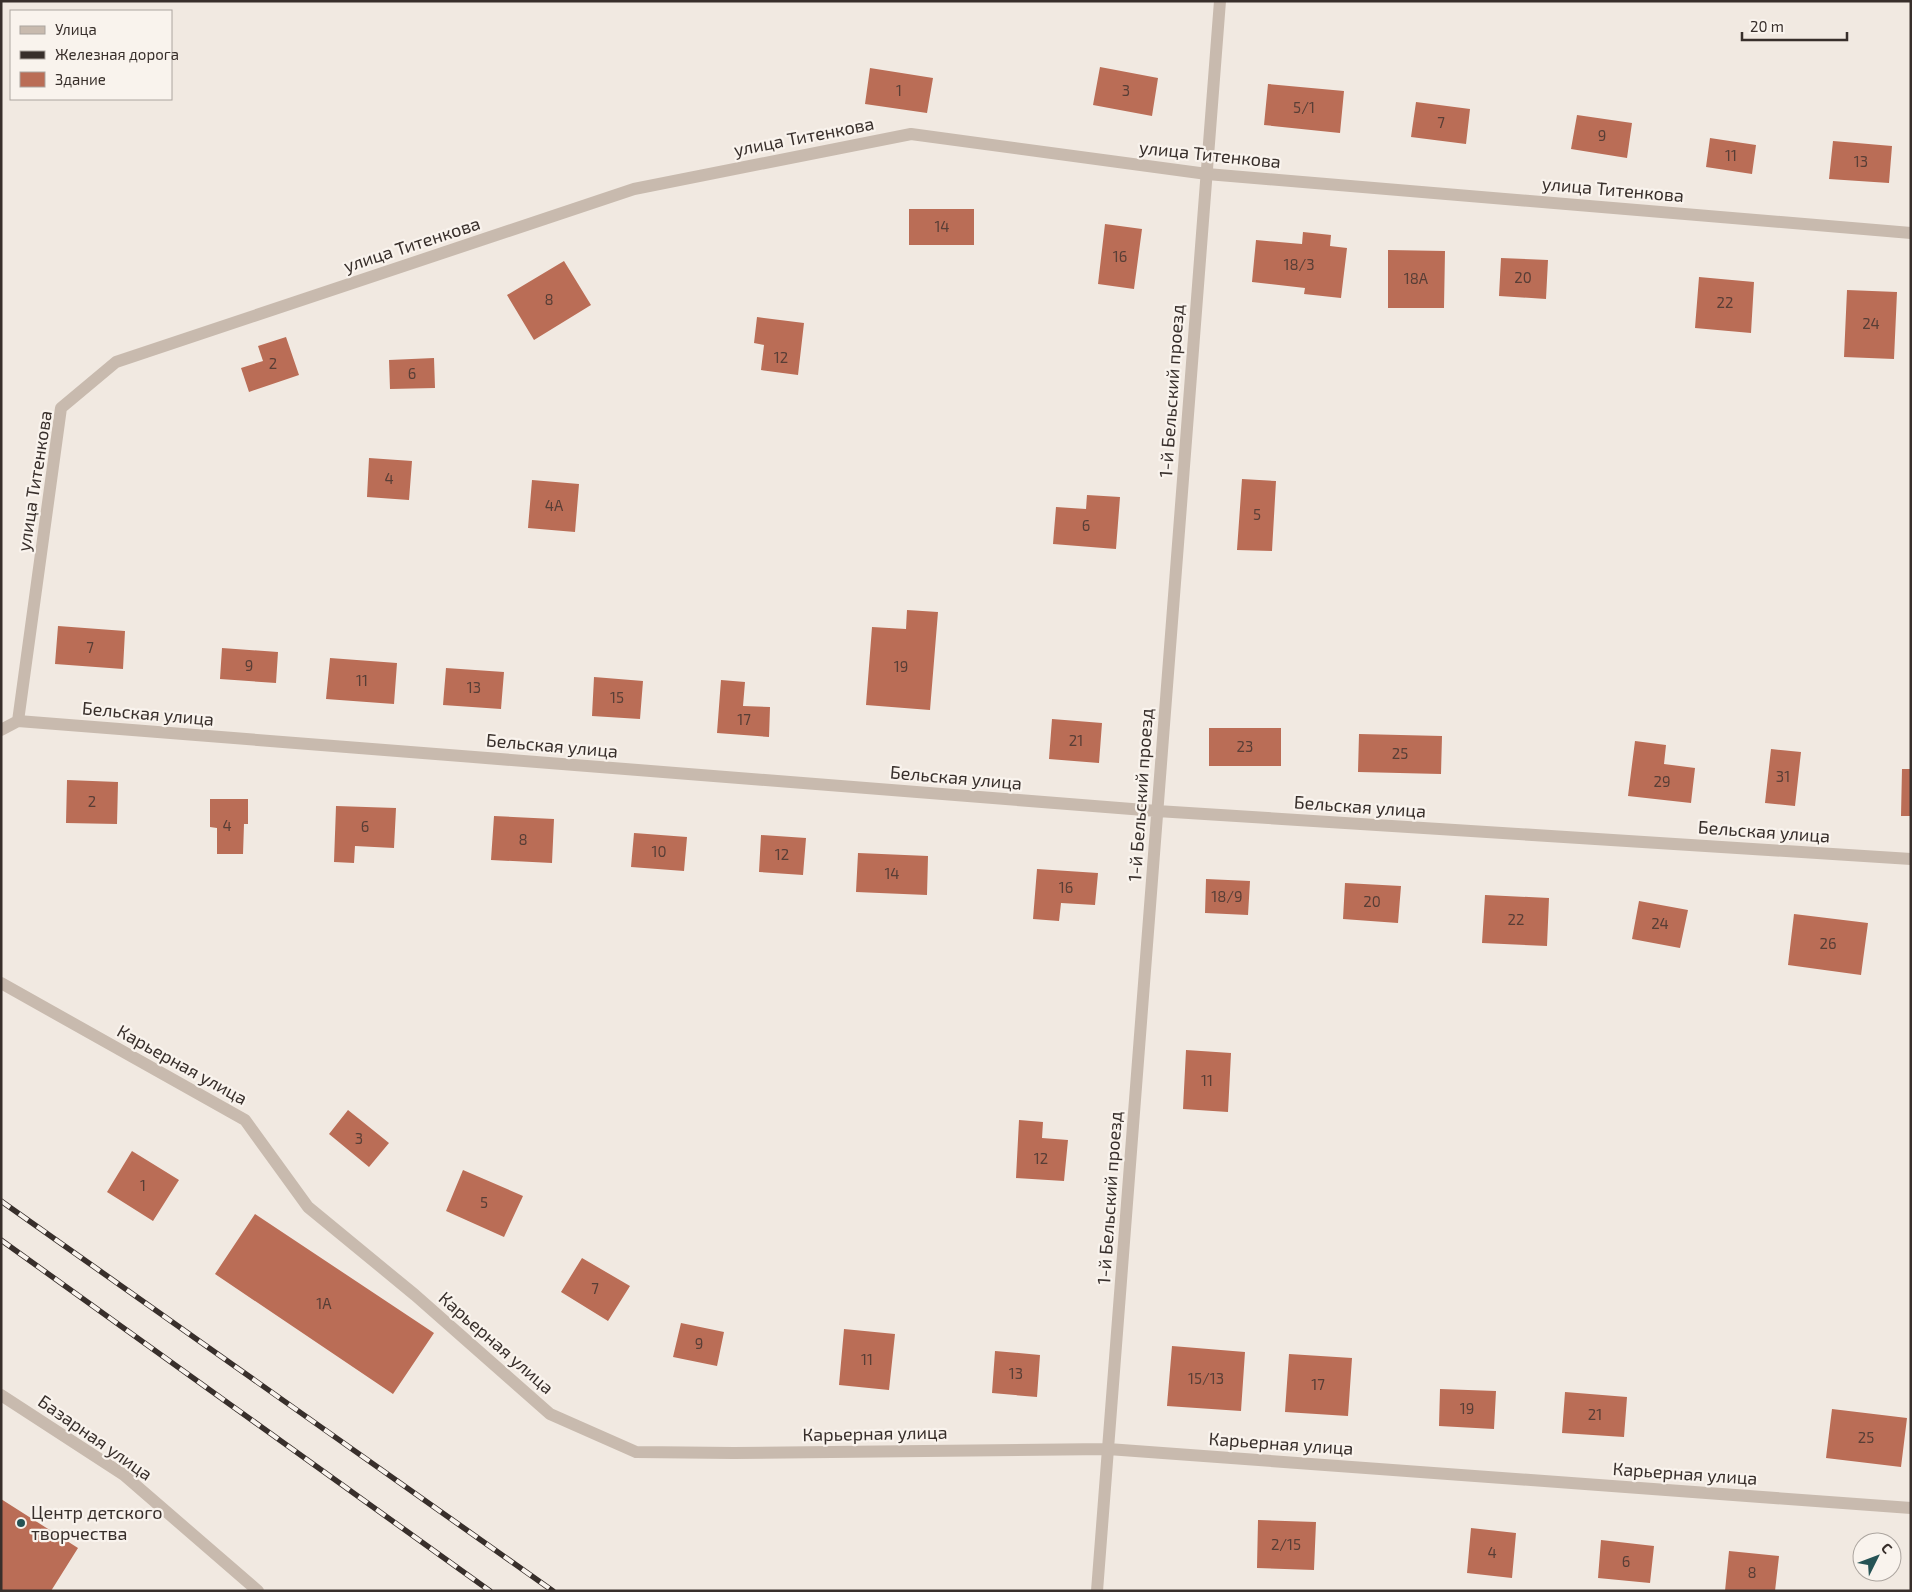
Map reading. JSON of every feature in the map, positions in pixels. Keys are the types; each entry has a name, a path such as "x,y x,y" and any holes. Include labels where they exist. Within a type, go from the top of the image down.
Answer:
{"street":[{"name":"1-й Бельский проезд","path":"1097,1591 1220,1"},
{"name":"улица Титенкова","path":"18,721 61,408 116,362 634,189 911,134 1207,174 1911,233"},
{"path":"1,730 18,721"},
{"name":"Бельская улица","path":"18,721 1157,811 1911,859"},
{"name":"Карьерная улица","path":"1,984 245,1120 308,1207 415,1295 550,1414 636,1452 744,1453 1108,1449 1911,1508"},
{"name":"Базарная улица","path":"1,1395 124,1476 258,1591"}],"building":[{"path":"1100,67 1158,78 1152,116 1093,105"},
{"path":"870,68 933,78 927,113 865,104"},
{"path":"1268,84 1344,91 1340,133 1264,125"},
{"path":"1416,102 1470,109 1466,144 1411,137"},
{"path":"1577,115 1632,123 1627,158 1571,149"},
{"path":"1710,138 1756,145 1752,174 1706,167"},
{"path":"1833,141 1892,146 1889,183 1829,179"},
{"path":"909,209 974,209 974,245 909,245"},
{"path":"1105,224 1142,229 1134,289 1098,284"},
{"path":"1303,232 1331,235 1330,246 1347,248 1341,298 1304,294 1305,288 1252,282 1256,240 1302,244"},
{"path":"1388,250 1445,251 1444,308 1388,308"},
{"path":"1501,258 1548,260 1546,299 1499,296"},
{"path":"564,261 591,305 534,340 507,295"},
{"path":"1699,277 1754,282 1751,333 1695,328"},
{"path":"1847,290 1897,292 1894,359 1844,357"},
{"path":"757,317 804,323 798,375 761,370 764,345 754,343"},
{"path":"286,337 299,375 249,392 241,368 263,361 258,346"},
{"path":"434,358 435,388 390,389 389,360"},
{"path":"369,458 412,461 409,500 367,497"},
{"path":"1242,479 1276,481 1272,551 1237,550"},
{"path":"532,480 579,484 575,532 528,528"},
{"path":"1087,495 1120,497 1116,549 1053,544 1056,507 1086,509"},
{"path":"907,610 938,612 930,710 866,705 872,627 906,629"},
{"path":"58,626 125,631 123,669 55,664"},
{"path":"222,648 278,652 276,683 220,679"},
{"path":"330,658 397,663 394,704 326,699"},
{"path":"446,668 504,672 501,709 443,705"},
{"path":"594,677 643,681 640,719 592,716"},
{"path":"721,680 745,682 743,706 770,707 769,737 717,733"},
{"path":"1052,719 1102,723 1099,763 1049,759"},
{"path":"1209,728 1281,728 1281,766 1209,766"},
{"path":"1359,734 1442,736 1441,774 1358,772"},
{"path":"1635,741 1666,745 1664,764 1695,768 1691,803 1628,796"},
{"path":"1771,749 1801,752 1795,806 1765,803"},
{"path":"1902,769 1911,769 1911,816 1901,816"},
{"path":"67,780 118,782 117,824 66,823"},
{"path":"210,799 248,799 248,824 244,824 243,854 217,854 217,828 210,827"},
{"path":"336,806 396,808 394,848 355,846 354,863 334,862"},
{"path":"494,816 554,819 552,863 491,860"},
{"path":"634,833 687,837 684,871 631,867"},
{"path":"761,835 806,838 803,875 759,872"},
{"path":"858,853 928,856 927,895 856,892"},
{"path":"1037,869 1098,873 1095,905 1061,903 1059,921 1033,919"},
{"path":"1206,879 1250,881 1248,915 1205,913"},
{"path":"1345,883 1401,886 1398,923 1343,919"},
{"path":"1485,895 1549,898 1547,946 1482,943"},
{"path":"1639,901 1688,910 1680,948 1632,939"},
{"path":"1794,914 1868,923 1861,975 1788,965"},
{"path":"1186,1050 1231,1053 1228,1112 1183,1109"},
{"path":"348,1110 389,1143 369,1167 329,1134"},
{"path":"1019,1120 1043,1122 1042,1138 1068,1140 1064,1181 1016,1178"},
{"path":"132,1151 179,1180 153,1221 107,1192"},
{"path":"463,1170 523,1196 504,1237 446,1211"},
{"path":"255,1214 434,1333 393,1394 215,1274"},
{"path":"582,1258 630,1286 608,1321 561,1292"},
{"path":"681,1323 724,1332 717,1366 673,1357"},
{"path":"844,1329 895,1334 889,1390 839,1385"},
{"path":"1172,1346 1245,1352 1241,1411 1167,1406"},
{"path":"995,1351 1040,1355 1037,1397 992,1393"},
{"path":"1289,1354 1352,1358 1348,1416 1285,1412"},
{"path":"1440,1389 1496,1391 1494,1429 1439,1426"},
{"path":"1565,1392 1627,1397 1624,1437 1562,1433"},
{"path":"1832,1409 1907,1418 1901,1467 1826,1458"},
{"name":"Центр детского творчества","path":"1,1499 78,1548 51,1591 1,1591"},
{"path":"1258,1520 1316,1522 1314,1570 1257,1568"},
{"path":"1471,1528 1516,1533 1512,1578 1467,1573"},
{"path":"1601,1540 1654,1546 1650,1583 1598,1578"},
{"path":"1729,1551 1779,1556 1775,1591 1725,1591"}],"railway":[{"path":"1,1201 553,1591"},
{"path":"1,1240 490,1591"}],"place":[{"name":"Центр детского творчества","path":"21,1523"}]}
